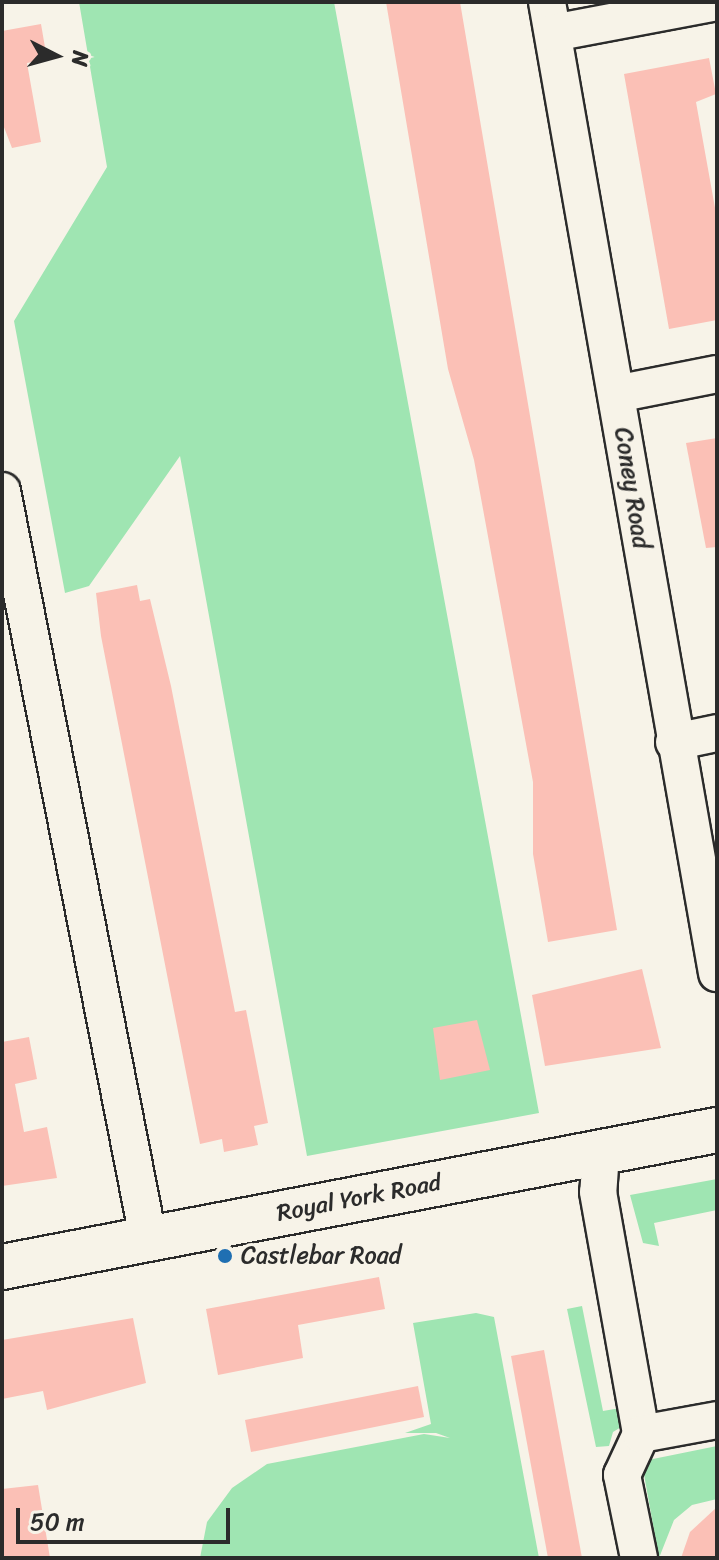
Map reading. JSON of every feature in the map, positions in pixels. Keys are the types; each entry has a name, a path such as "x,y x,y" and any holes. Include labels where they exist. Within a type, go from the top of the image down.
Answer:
{"main road":[{"name":"Royal York Road","path":"2,1267 717,1130"}],"street":[{"path":"550,17 717,2"},
{"name":"Coney Road","path":"550,17 674,742 717,973"},
{"path":"616,394 717,374"},
{"path":"2,491 148,1237"},
{"path":"674,742 717,733"},
{"path":"601,1153 598,1192 641,1434 622,1475 639,1558"},
{"path":"641,1434 717,1420"}],"green space":[{"path":"79,2 334,2 539,1113 307,1156 180,456 89,586 65,593 14,321 107,167"},
{"path":"717,1179 717,1210 654,1223 659,1246 643,1243 630,1195"},
{"path":"582,1306 603,1411 626,1407 626,1424 613,1432 609,1446 596,1447 567,1309"},
{"path":"476,1313 494,1317 539,1558 200,1558 207,1522 232,1488 267,1464 424,1434 450,1438 436,1433 405,1433 431,1424 413,1323"},
{"path":"717,1446 717,1499 692,1505 674,1520 659,1558 643,1469 648,1460"}],"building":[{"path":"386,2 460,2 617,930 548,942 533,854 533,782 474,460 448,369"},
{"path":"41,24 47,59 27,63 41,142 12,148 2,122 2,31"},
{"path":"709,58 716,94 696,102 717,219 717,320 669,329 624,74"},
{"path":"717,438 717,547 706,548 686,443"},
{"path":"137,585 140,601 150,599 171,686 235,1012 246,1010 268,1123 254,1126 258,1145 224,1152 222,1139 200,1144 101,636 96,593"},
{"path":"642,969 661,1048 545,1066 532,995"},
{"path":"477,1020 490,1070 440,1080 433,1028"},
{"path":"29,1037 37,1079 15,1084 24,1132 47,1127 57,1178 2,1186 2,1042"},
{"path":"379,1277 385,1309 298,1325 303,1358 218,1375 206,1309"},
{"path":"133,1318 146,1383 47,1410 43,1391 2,1399 2,1340"},
{"path":"544,1350 582,1558 548,1558 511,1356"},
{"path":"418,1386 424,1417 251,1452 245,1420"},
{"path":"38,1485 50,1558 2,1558 2,1489"},
{"path":"717,1507 717,1558 681,1558 690,1532"}],"place":[{"name":"Castlebar Road","path":"225,1256"}]}
